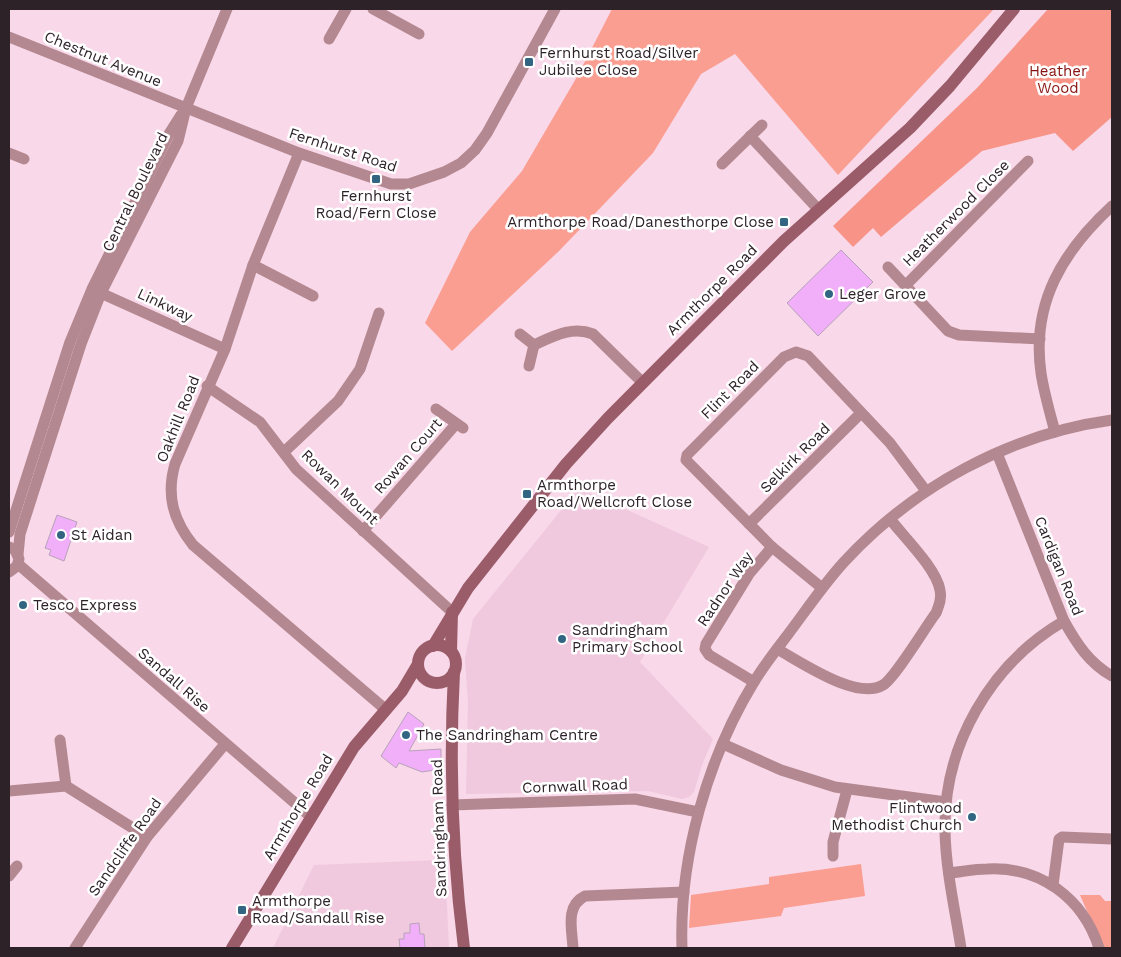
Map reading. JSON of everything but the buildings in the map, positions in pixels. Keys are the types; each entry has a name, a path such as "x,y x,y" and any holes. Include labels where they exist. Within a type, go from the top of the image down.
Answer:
{"street":[{"name":"Central Boulevard","path":"9,532 52,414 81,344 96,291 143,200 178,141 186,108 227,9"},
{"path":"329,39 346,9"},
{"path":"373,9 419,34"},
{"name":"Fernhurst Road","path":"186,108 299,153 391,184 409,184 453,168 475,150 556,9"},
{"name":"Armthorpe Road","path":"433,646 468,588 566,464 642,382 818,209 910,128 950,86 1014,9"},
{"name":"Chestnut Avenue","path":"9,37 186,108"},
{"path":"722,164 762,126"},
{"path":"750,136 818,209"},
{"path":"9,153 24,159"},
{"name":"Oakhill Road","path":"299,153 253,265 225,349 174,464 170,479 170,497 177,522 193,545 384,709"},
{"name":"Heatherwood Close","path":"905,286 1028,161"},
{"path":"1055,432 1041,374 1040,339 1044,304 1055,276 1076,242 1112,206"},
{"path":"253,265 313,296"},
{"path":"888,267 948,331 959,335 1040,339"},
{"name":"Linkway","path":"96,291 225,349"},
{"path":"284,452 338,401 360,369 379,313"},
{"path":"534,345 558,334 575,330 585,331 593,334 642,382"},
{"path":"520,334 534,345"},
{"path":"529,366 534,345"},
{"name":"Flint Road","path":"822,588 772,547 686,460 687,455 784,357 796,352 808,356 890,443 926,492"},
{"name":"Rowan Mount","path":"207,386 260,422 296,469 452,612"},
{"name":"Rowan Court","path":"363,531 460,426 436,409"},
{"name":"Selkirk Road","path":"749,524 861,413"},
{"name":"Central Boulevard","path":"18,559 20,534 52,414"},
{"path":"682,948 684,892 698,812 707,781 754,682 822,588 864,542 890,519 926,492 970,465 1055,432 1112,420"},
{"name":"Cardigan Road","path":"997,453 1064,621 1076,643 1090,661 1112,676"},
{"path":"777,649 818,672 859,689 872,689 884,685 889,680 936,613 940,603 940,588 929,569 890,519"},
{"name":"Sandall Rise","path":"9,547 18,559 225,744 310,816"},
{"name":"Radnor Way","path":"754,682 709,655 705,649 706,644 749,574 772,547"},
{"path":"9,572 18,559"},
{"path":"434,682 450,678 454,672 456,664 450,651 452,612"},
{"path":"961,948 949,874 945,832 946,802 958,748 980,704 996,680 1016,656 1064,621"},
{"path":"450,651 441,646 433,646 424,650 418,664 420,673 434,682 452,706"},
{"name":"Armthorpe Road","path":"232,948 310,816 354,747 384,709 402,691 418,664"},
{"name":"Sandringham Road","path":"454,672 452,706 454,872 464,948"},
{"name":"Armthorpe Road","path":"402,691 434,682"},
{"path":"60,740 66,786"},
{"name":"Sandcliffe Road","path":"74,948 147,837 225,744"},
{"path":"723,744 781,770 846,790 946,802"},
{"path":"9,791 66,786 147,837"},
{"path":"833,856 833,842 846,790"},
{"name":"Cornwall Road","path":"452,805 635,799 698,812"},
{"path":"1053,885 1059,839 1062,836 1112,839"},
{"path":"9,876 17,866"},
{"path":"949,874 986,868 1004,869 1030,874 1053,885 1079,909 1095,936 1099,948"},
{"path":"573,948 572,910 574,904 586,896 684,892"}],"shaded area":[{"path":"612,9 994,9 838,175 735,54 701,74 653,153 559,251 452,351 425,323 470,232 522,171 578,75"},
{"name":"Sandringham Primary School","path":"579,488 709,547 640,662 713,739 702,765 694,792 689,797 682,799 648,791 466,794 468,703 465,658 473,619"},
{"path":"441,860 445,864 449,948 273,948 314,865"},
{"path":"861,864 865,896 784,908 781,916 689,928 691,895 769,884 769,877"},
{"path":"1080,895 1100,895 1105,901 1112,901 1112,948 1103,948"}],"green space":[{"name":"Heather Wood","path":"1048,9 1112,9 1112,117 1073,151 1055,133 982,151 881,237 873,228 853,247 833,226 977,88"}],"place":[{"name":"Fernhurst Road/Silver Jubilee Close","path":"529,62"},
{"name":"Fernhurst Road/Fern Close","path":"376,179"},
{"name":"Armthorpe Road/Danesthorpe Close","path":"784,222"},
{"name":"Leger Grove","path":"829,294"},
{"name":"Armthorpe Road/Wellcroft Close","path":"527,494"},
{"name":"St Aidan","path":"61,535"},
{"name":"Tesco Express","path":"23,605"},
{"name":"Sandringham Primary School","path":"562,639"},
{"name":"The Sandringham Centre","path":"406,735"},
{"name":"Flintwood Methodist Church","path":"972,817"},
{"name":"Armthorpe Road/Sandall Rise","path":"242,910"}]}
